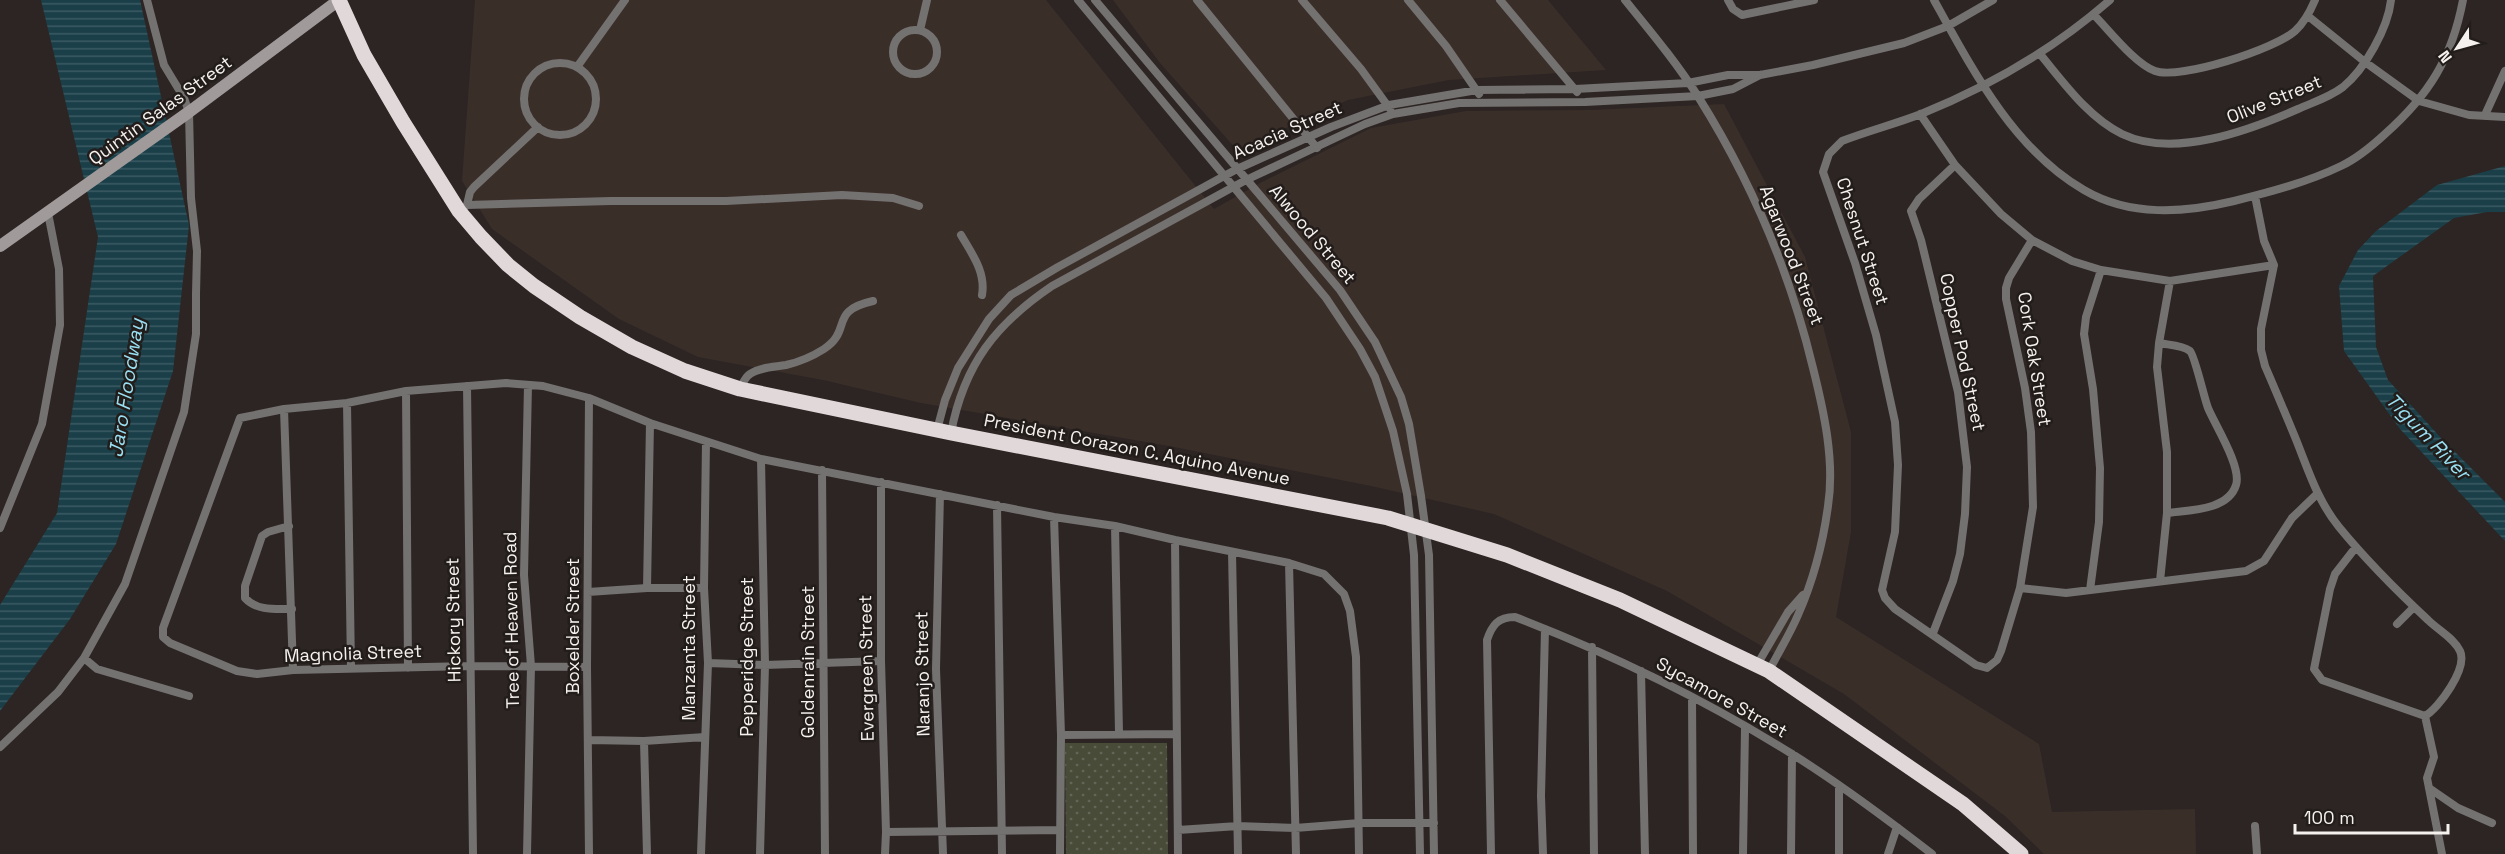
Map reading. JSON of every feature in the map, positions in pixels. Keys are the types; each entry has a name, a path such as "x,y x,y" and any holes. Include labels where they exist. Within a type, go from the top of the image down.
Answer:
{"highway":[{"name":"President Corazon C. Aquino Avenue","path":"339,0 364,55 403,122 463,208 508,266 580,317 656,359 740,389 1388,518 1507,555 1620,600 1762,668 1963,804 2021,854"}],"main road":[{"name":"Quintin Salas Street","path":"0,246 184,115 339,0"}],"street":[{"path":"0,747 58,692 84,658 125,584 184,412 195,334 196,251 191,186 183,98 164,65 147,0"},
{"path":"577,67 625,0"},
{"path":"920,30 927,0"},
{"name":"Alwood Street","path":"1078,0 1326,298 1360,349 1375,377 1393,431 1419,527"},
{"name":"Alwood Street","path":"1095,0 1340,290 1375,342 1401,397 1409,424 1419,527"},
{"path":"1197,0 1317,148"},
{"path":"1302,0 1394,114"},
{"path":"1408,0 1446,46 1477,90 1482,103"},
{"path":"1500,0 1585,102"},
{"name":"Agarwood Street","path":"1625,0 1698,96 1751,192 1775,247 1806,339 1822,404 1830,477 1828,506 1814,571 1798,616 1762,668"},
{"path":"1728,0 1733,9 1742,15 1795,2 1814,0"},
{"path":"1934,0 1984,86 2040,156 2060,175 2086,192 2131,208 2152,212 2219,204 2255,196 2342,165 2370,148 2420,101 2435,80 2446,57 2463,0"},
{"name":"Acacia Street","path":"944,431 945,400 958,368 989,319 1011,295 1237,169 1309,136 1389,105 1477,90 1575,89 1688,83 1728,75 1760,75 1904,43 1948,26 1993,0"},
{"name":"Chesnut Street","path":"1933,633 1889,604 1882,590 1895,532 1898,465 1895,422 1876,335 1855,263 1823,172 1829,154 1842,141 1920,114 1984,86 2040,54 2094,15 2110,0"},
{"path":"2094,15 2140,62 2153,71 2167,74 2247,55 2269,46 2294,32 2308,16 2315,0"},
{"name":"Olive Street","path":"2040,54 2071,92 2100,120 2122,134 2140,140 2194,142 2256,127 2330,96 2343,87 2365,62 2378,39 2391,0"},
{"path":"2308,16 2365,62 2420,101 2469,115 2505,117"},
{"path":"920,30 933,38 937,44 937,60 927,71 912,74 898,67 893,47 896,40 906,31 920,30"},
{"path":"556,63 577,67 591,82 595,92 593,113 579,129 569,134 558,135 538,128 526,110 525,89 529,79 545,66 556,63"},
{"path":"2485,115 2505,71"},
{"name":"Acacia Street","path":"944,431 970,374 990,340 1017,311 1052,285 1234,186 1365,124 1394,114 1459,103 1585,102 1698,96 1733,89 1760,75"},
{"path":"1920,114 1955,165 2001,214 2032,240 2072,261 2101,270 2170,281 2274,266"},
{"path":"538,128 477,184 470,192 463,208 611,201 726,201 842,195 893,198 918,206"},
{"name":"Copper Pod Street","path":"1933,633 1953,581 1960,554 1967,467 1958,392 1921,240 1911,211 1919,199 1955,165"},
{"path":"2255,196 2264,241 2274,266 2265,299 2261,350 2265,366 2317,494 2339,527 2356,547 2414,607 2456,645 2462,660 2460,669 2440,702 2425,716"},
{"path":"0,528 42,424 60,325 59,269 53,209"},
{"path":"961,235 982,273 984,285 982,295"},
{"name":"Cork Oak Street","path":"1933,633 1976,665 1987,668 1997,660 2001,651 2020,588 2033,507 2031,432 2025,388 2006,299 2006,288 2009,278 2032,240"},
{"path":"2090,590 2099,522 2100,468 2093,389 2084,334 2086,317 2101,270"},
{"path":"2160,581 2167,513 2167,452 2157,367 2170,281"},
{"path":"740,389 744,380 755,371 789,364 824,349 835,340 848,309 873,301"},
{"path":"2159,343 2184,348 2192,355 2206,403 2231,458 2236,477 2234,489 2218,504 2167,513"},
{"path":"293,670 285,409 467,386 506,383 543,386 589,398 650,423 761,459 998,504 1054,517 1114,526 1289,563 1324,574 1344,594 1350,611 1356,657 1359,854"},
{"name":"Tree of Heaven Road","path":"526,854 531,666 524,575 528,385"},
{"name":"Hickory Street","path":"467,386 473,854"},
{"path":"406,392 408,668"},
{"name":"Boxelder Street","path":"589,398 587,667 589,854"},
{"path":"346,403 351,668"},
{"name":"Magnolia Street","path":"285,409 240,418 163,628 164,637 170,643 237,671 257,674 351,668 587,667"},
{"path":"647,588 650,423"},
{"name":"Manzanta Street","path":"701,854 708,663 704,588 706,442"},
{"name":"Pepperidge Street","path":"760,854 765,665 761,459"},
{"name":"Goldenrain Street","path":"822,470 825,854"},
{"name":"Evergreen Street","path":"881,482 881,661 885,854"},
{"name":"Naranjo Street","path":"940,494 936,669 943,854"},
{"path":"2020,588 2051,593 2090,590 2230,573 2255,566 2271,553 2292,518 2317,494"},
{"path":"998,504 1002,854"},
{"path":"1054,517 1061,735 1060,854"},
{"path":"289,526 262,536 245,586 245,598 250,604 262,608 292,609"},
{"path":"1114,526 1119,734"},
{"path":"1419,527 1420,854"},
{"path":"1419,527 1434,854"},
{"path":"1175,540 1175,734 1178,854"},
{"path":"2356,547 2335,573 2314,669 2322,680 2425,716"},
{"path":"1232,552 1238,854"},
{"path":"1289,563 1296,854"},
{"path":"588,592 647,588 704,588"},
{"name":"Agarwood Street","path":"1762,668 1788,612 1807,590"},
{"path":"2397,624 2414,607"},
{"name":"Sycamore Street","path":"1491,854 1487,640 1491,628 1505,617 1515,617 1592,648 1692,697 1792,754 1932,854"},
{"path":"1543,854 1541,796 1545,629"},
{"path":"1592,648 1594,854"},
{"path":"84,658 97,669 189,696"},
{"path":"708,663 765,665 881,661"},
{"path":"1641,671 1645,854"},
{"path":"1692,697 1693,854"},
{"path":"2425,716 2433,757 2427,778 2442,854"},
{"path":"1743,854 1745,728"},
{"path":"1061,735 1175,734"},
{"path":"589,741 644,741 705,737"},
{"path":"644,741 647,854"},
{"path":"1791,854 1792,754"},
{"path":"1839,786 1839,854"},
{"path":"2429,788 2458,808 2492,823"},
{"path":"1178,830 1238,826 1295,828 1360,823 1434,823"},
{"path":"2255,826 2256,854"},
{"path":"1888,854 1897,827"},
{"path":"886,832 1060,830"}],"shaded area":[{"path":"475,0 1046,0 1214,209 1260,183 1371,128 1466,111 1591,110 1724,104 1805,257 1851,432 1851,532 1836,617 2039,744 2052,812 2195,809 2196,854 2044,854 2005,816 1844,694 1667,591 1494,514 1371,486 1169,446 921,403 823,380 698,357 619,319 492,229 462,181"},
{"path":"1113,0 1548,0 1606,70 1449,80 1348,100 1237,150 1160,63"}],"green space":[{"path":"1065,743 1167,743 1168,854 1066,854"}],"water":[{"name":"Jaro Floodway","path":"41,0 140,0 189,225 173,371 116,544 70,619 0,711 0,605 57,513 98,237"},
{"name":"Tigum River","path":"2505,166 2505,212 2487,212 2454,218 2373,276 2376,347 2388,380 2441,438 2505,502 2505,541 2400,429 2344,351 2339,286 2358,250 2376,231 2437,185"}]}
